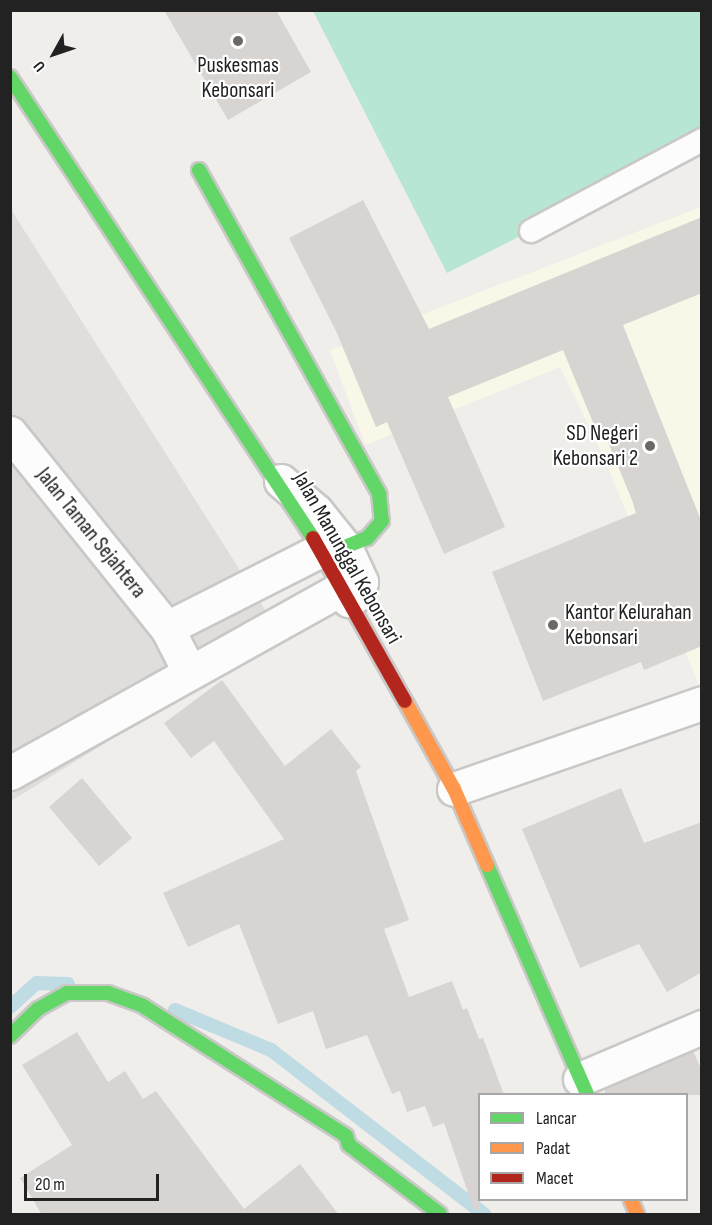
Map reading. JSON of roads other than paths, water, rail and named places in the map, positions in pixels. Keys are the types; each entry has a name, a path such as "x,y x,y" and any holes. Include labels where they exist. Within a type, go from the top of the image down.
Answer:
{"street":[{"name":"Jalan Manunggal Kebonsari","path":"10,77 277,480"},
{"path":"167,628 333,548 367,538 382,521 379,494 199,170"},
{"name":"Jalan Taman Sejahtera","path":"12,437 167,628 189,671"},
{"path":"10,773 189,671 346,594 356,595 361,582 333,548 287,483 277,480"},
{"name":"Jalan Manunggal Kebonsari","path":"346,594 454,789 584,1087"},
{"path":"454,789 702,703"},
{"path":"10,1036 38,1009 67,993 108,993 143,1006 346,1136 349,1145 440,1215"},
{"path":"584,1087 702,1027"},
{"path":"631,1201 637,1215"}],"lane":[{"path":"531,231 702,140"}],"waterway":[{"path":"10,1007 37,983 68,984"},
{"path":"175,1010 271,1050 484,1214"}],"place":[{"name":"Puskesmas Kebonsari","path":"238,41"},
{"name":"SD Negeri Kebonsari 2","path":"650,446"},
{"name":"Kantor Kelurahan Kebonsari","path":"553,625"}]}
